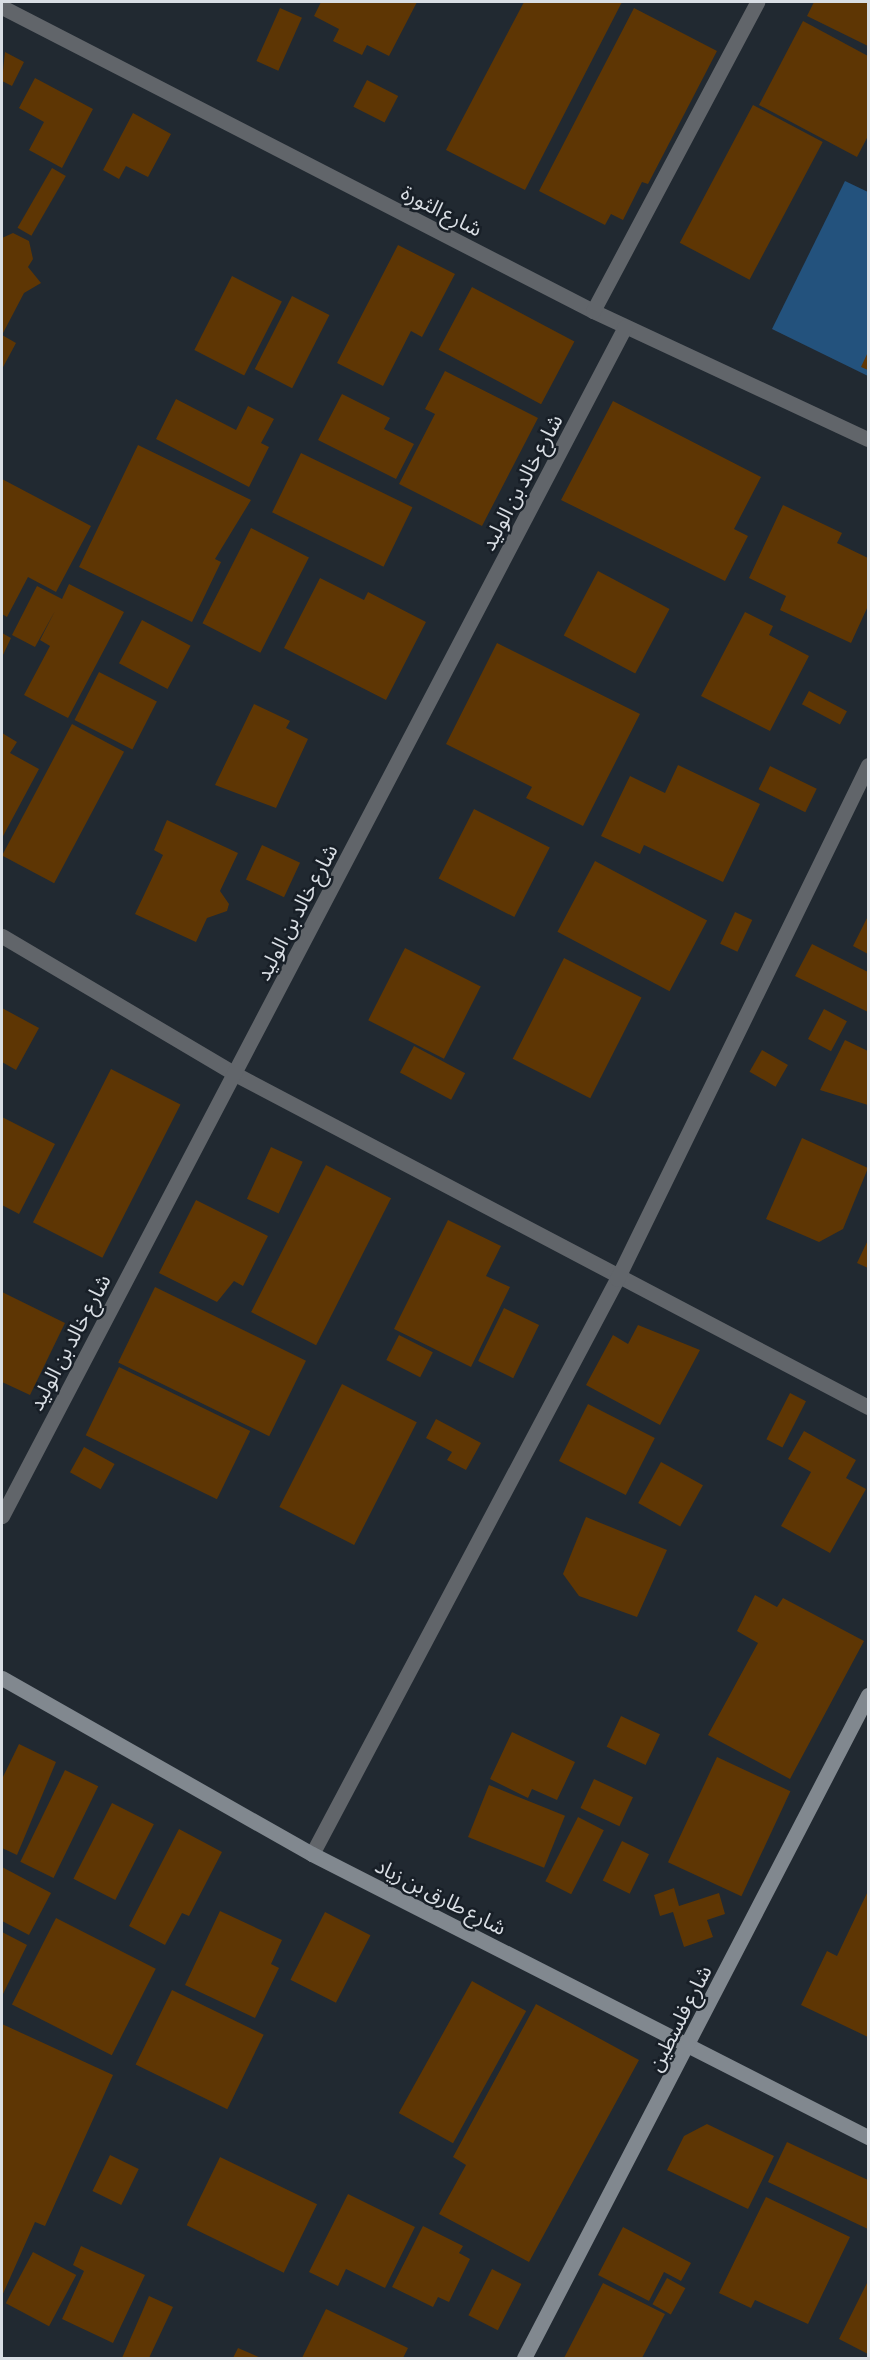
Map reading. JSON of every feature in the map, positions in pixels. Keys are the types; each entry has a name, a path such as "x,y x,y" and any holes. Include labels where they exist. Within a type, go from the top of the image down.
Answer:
{"main road":[{"name":"شارع طارق بن زياد","path":"2,1678 312,1854 868,2137"},
{"name":"شارع فلسطين","path":"525,2358 689,2045 868,1695"}],"street":[{"path":"593,311 757,2"},
{"name":"شارع الثورة","path":"2,7 593,311 868,439"},
{"name":"شارع خالد بن الوليد","path":"2,1516 626,327"},
{"path":"312,1854 617,1279 868,765"},
{"path":"2,936 235,1074 617,1279 868,1407"}],"shaded area":[{"path":"845,181 868,192 868,376 772,329"}],"building":[{"path":"321,2 417,2 389,56 367,45 362,55 333,41 339,29 314,16"},
{"path":"524,2 622,2 525,190 446,150"},
{"path":"814,2 868,2 868,46 807,16"},
{"path":"280,8 302,18 278,71 256,61"},
{"path":"634,8 717,51 648,184 642,182 623,220 611,214 605,225 539,191"},
{"path":"803,21 868,56 868,136 857,157 759,105"},
{"path":"5,52 24,62 12,86 2,81"},
{"path":"35,78 93,109 62,168 29,150 44,122 19,108"},
{"path":"367,80 398,96 385,123 353,107"},
{"path":"753,105 823,142 750,280 680,243"},
{"path":"133,113 171,134 148,177 126,166 119,179 103,170"},
{"path":"52,168 66,176 31,236 18,228"},
{"path":"13,233 29,241 33,259 28,267 41,283 24,293 2,335 2,238"},
{"path":"398,245 455,274 422,337 411,331 383,386 337,363"},
{"path":"232,276 282,301 244,375 194,350"},
{"path":"472,287 574,341 541,404 439,350"},
{"path":"292,296 329,315 292,388 255,369"},
{"path":"2,335 16,343 2,369"},
{"path":"868,352 868,370 861,367"},
{"path":"445,371 538,418 482,526 399,484 435,414 425,409"},
{"path":"342,394 390,418 384,429 414,444 396,479 318,440"},
{"path":"176,399 236,430 248,406 274,419 261,443 269,447 249,487 156,439"},
{"path":"613,401 761,477 734,529 748,536 725,581 561,500"},
{"path":"138,445 251,500 215,559 221,562 192,622 79,567"},
{"path":"301,453 412,507 384,567 272,512"},
{"path":"2,479 91,526 56,592 28,577 7,617 2,614"},
{"path":"783,505 842,533 837,543 868,558 868,606 851,643 780,610 786,596 749,578"},
{"path":"251,528 309,558 260,653 202,623"},
{"path":"598,571 670,609 635,673 564,635"},
{"path":"320,578 364,600 368,592 426,622 386,700 284,648"},
{"path":"69,584 124,612 68,718 24,695 50,646 40,640 55,611 35,647 12,635 37,586 62,599"},
{"path":"745,612 773,626 769,635 809,656 770,731 701,696"},
{"path":"142,620 191,646 168,689 119,663"},
{"path":"2,633 11,638 2,657"},
{"path":"497,643 640,714 583,826 526,798 532,787 446,744"},
{"path":"99,672 157,702 132,750 74,720"},
{"path":"809,691 847,711 840,724 802,704"},
{"path":"254,704 290,721 286,728 308,739 276,808 215,785"},
{"path":"72,724 124,752 54,883 2,856"},
{"path":"2,733 17,742 10,753 39,769 2,838"},
{"path":"678,765 760,804 723,882 644,845 640,854 601,836 630,776 665,793"},
{"path":"770,766 817,789 805,812 759,789"},
{"path":"474,809 550,848 514,917 439,878"},
{"path":"167,820 238,853 220,891 229,904 227,911 207,918 196,942 135,914 163,855 154,850"},
{"path":"262,845 300,863 284,897 246,879"},
{"path":"595,861 707,921 670,991 557,932"},
{"path":"735,912 752,920 737,952 720,944"},
{"path":"868,916 868,954 853,946"},
{"path":"812,944 868,972 868,1012 795,976"},
{"path":"405,948 481,987 444,1059 368,1020"},
{"path":"564,958 642,997 590,1098 513,1059"},
{"path":"2,1008 39,1028 16,1070 2,1062"},
{"path":"824,1009 847,1021 831,1051 808,1039"},
{"path":"845,1040 868,1051 868,1105 820,1090"},
{"path":"414,1046 465,1073 451,1100 400,1072"},
{"path":"762,1050 788,1065 775,1087 750,1072"},
{"path":"111,1069 180,1104 102,1258 33,1222"},
{"path":"2,1117 55,1144 19,1214 2,1205"},
{"path":"802,1138 868,1168 843,1229 819,1242 766,1219"},
{"path":"271,1147 303,1162 279,1213 247,1199"},
{"path":"326,1165 391,1198 316,1345 251,1312"},
{"path":"196,1200 268,1236 243,1286 234,1281 217,1302 159,1273"},
{"path":"448,1220 501,1246 486,1276 510,1287 471,1367 394,1329"},
{"path":"868,1240 868,1268 857,1263"},
{"path":"155,1287 306,1361 269,1436 118,1362"},
{"path":"2,1292 65,1323 30,1395 2,1382"},
{"path":"504,1308 539,1325 513,1378 478,1361"},
{"path":"638,1325 700,1350 660,1425 586,1385 613,1335 628,1344"},
{"path":"399,1335 433,1352 420,1377 386,1360"},
{"path":"119,1367 250,1431 217,1499 86,1435"},
{"path":"342,1384 417,1422 354,1545 279,1507"},
{"path":"790,1393 806,1401 782,1448 766,1439"},
{"path":"588,1404 655,1438 626,1495 559,1461"},
{"path":"436,1419 481,1443 466,1470 447,1460 452,1452 426,1438"},
{"path":"804,1431 856,1460 846,1478 866,1489 830,1553 781,1526 811,1472 788,1459"},
{"path":"84,1447 115,1464 101,1489 70,1472"},
{"path":"661,1462 703,1485 680,1526 638,1503"},
{"path":"586,1517 667,1550 637,1617 579,1596 563,1574"},
{"path":"755,1595 777,1607 783,1598 864,1641 790,1779 708,1735 758,1643 737,1631"},
{"path":"621,1716 660,1734 646,1765 607,1747"},
{"path":"512,1732 575,1762 557,1800 532,1789 528,1798 490,1779"},
{"path":"19,1744 56,1762 17,1855 2,1848 2,1779"},
{"path":"717,1757 790,1791 741,1896 668,1862"},
{"path":"65,1770 98,1786 54,1878 20,1862"},
{"path":"594,1779 633,1797 619,1826 580,1808"},
{"path":"489,1785 565,1816 544,1868 468,1837"},
{"path":"112,1803 154,1824 115,1900 73,1879"},
{"path":"578,1817 604,1830 571,1894 545,1881"},
{"path":"179,1829 222,1852 189,1916 182,1913 165,1945 129,1926"},
{"path":"622,1841 649,1854 630,1894 603,1881"},
{"path":"2,1867 51,1893 29,1935 2,1921"},
{"path":"674,1888 679,1906 719,1893 725,1914 707,1920 713,1937 684,1947 673,1912 660,1916 654,1895"},
{"path":"868,1891 868,2037 801,2005 827,1951 837,1956"},
{"path":"220,1911 282,1940 271,1964 279,1968 255,2018 185,1985"},
{"path":"325,1912 370,1935 336,2003 290,1980"},
{"path":"56,1918 156,1969 112,2055 12,2004"},
{"path":"2,1932 27,1945 2,1996"},
{"path":"472,1981 526,2011 453,2143 399,2113"},
{"path":"172,1990 264,2035 227,2109 136,2065"},
{"path":"536,2004 639,2060 529,2262 439,2214 466,2165 453,2157"},
{"path":"2,2024 113,2075 45,2226 35,2222 2,2296"},
{"path":"707,2124 774,2156 748,2209 667,2170 684,2136"},
{"path":"787,2142 868,2180 868,2229 768,2182"},
{"path":"110,2155 139,2169 121,2205 92,2191"},
{"path":"220,2157 317,2204 284,2273 187,2225"},
{"path":"348,2194 415,2227 385,2288 346,2269 338,2286 309,2272"},
{"path":"766,2197 850,2237 808,2324 755,2300 751,2308 719,2293"},
{"path":"423,2226 463,2246 459,2253 470,2259 449,2302 438,2297 433,2307 392,2287"},
{"path":"623,2227 691,2263 681,2281 664,2272 649,2301 598,2275"},
{"path":"81,2246 145,2275 113,2343 62,2319 84,2271 73,2265"},
{"path":"33,2252 76,2275 49,2326 6,2303"},
{"path":"492,2269 521,2284 498,2330 468,2315"},
{"path":"667,2278 685,2288 671,2314 652,2304"},
{"path":"868,2281 868,2354 839,2339"},
{"path":"603,2283 665,2314 642,2358 564,2358"},
{"path":"149,2296 173,2307 149,2358 122,2358"},
{"path":"326,2309 408,2348 403,2358 302,2358"},
{"path":"238,2348 261,2358 233,2358"}]}
